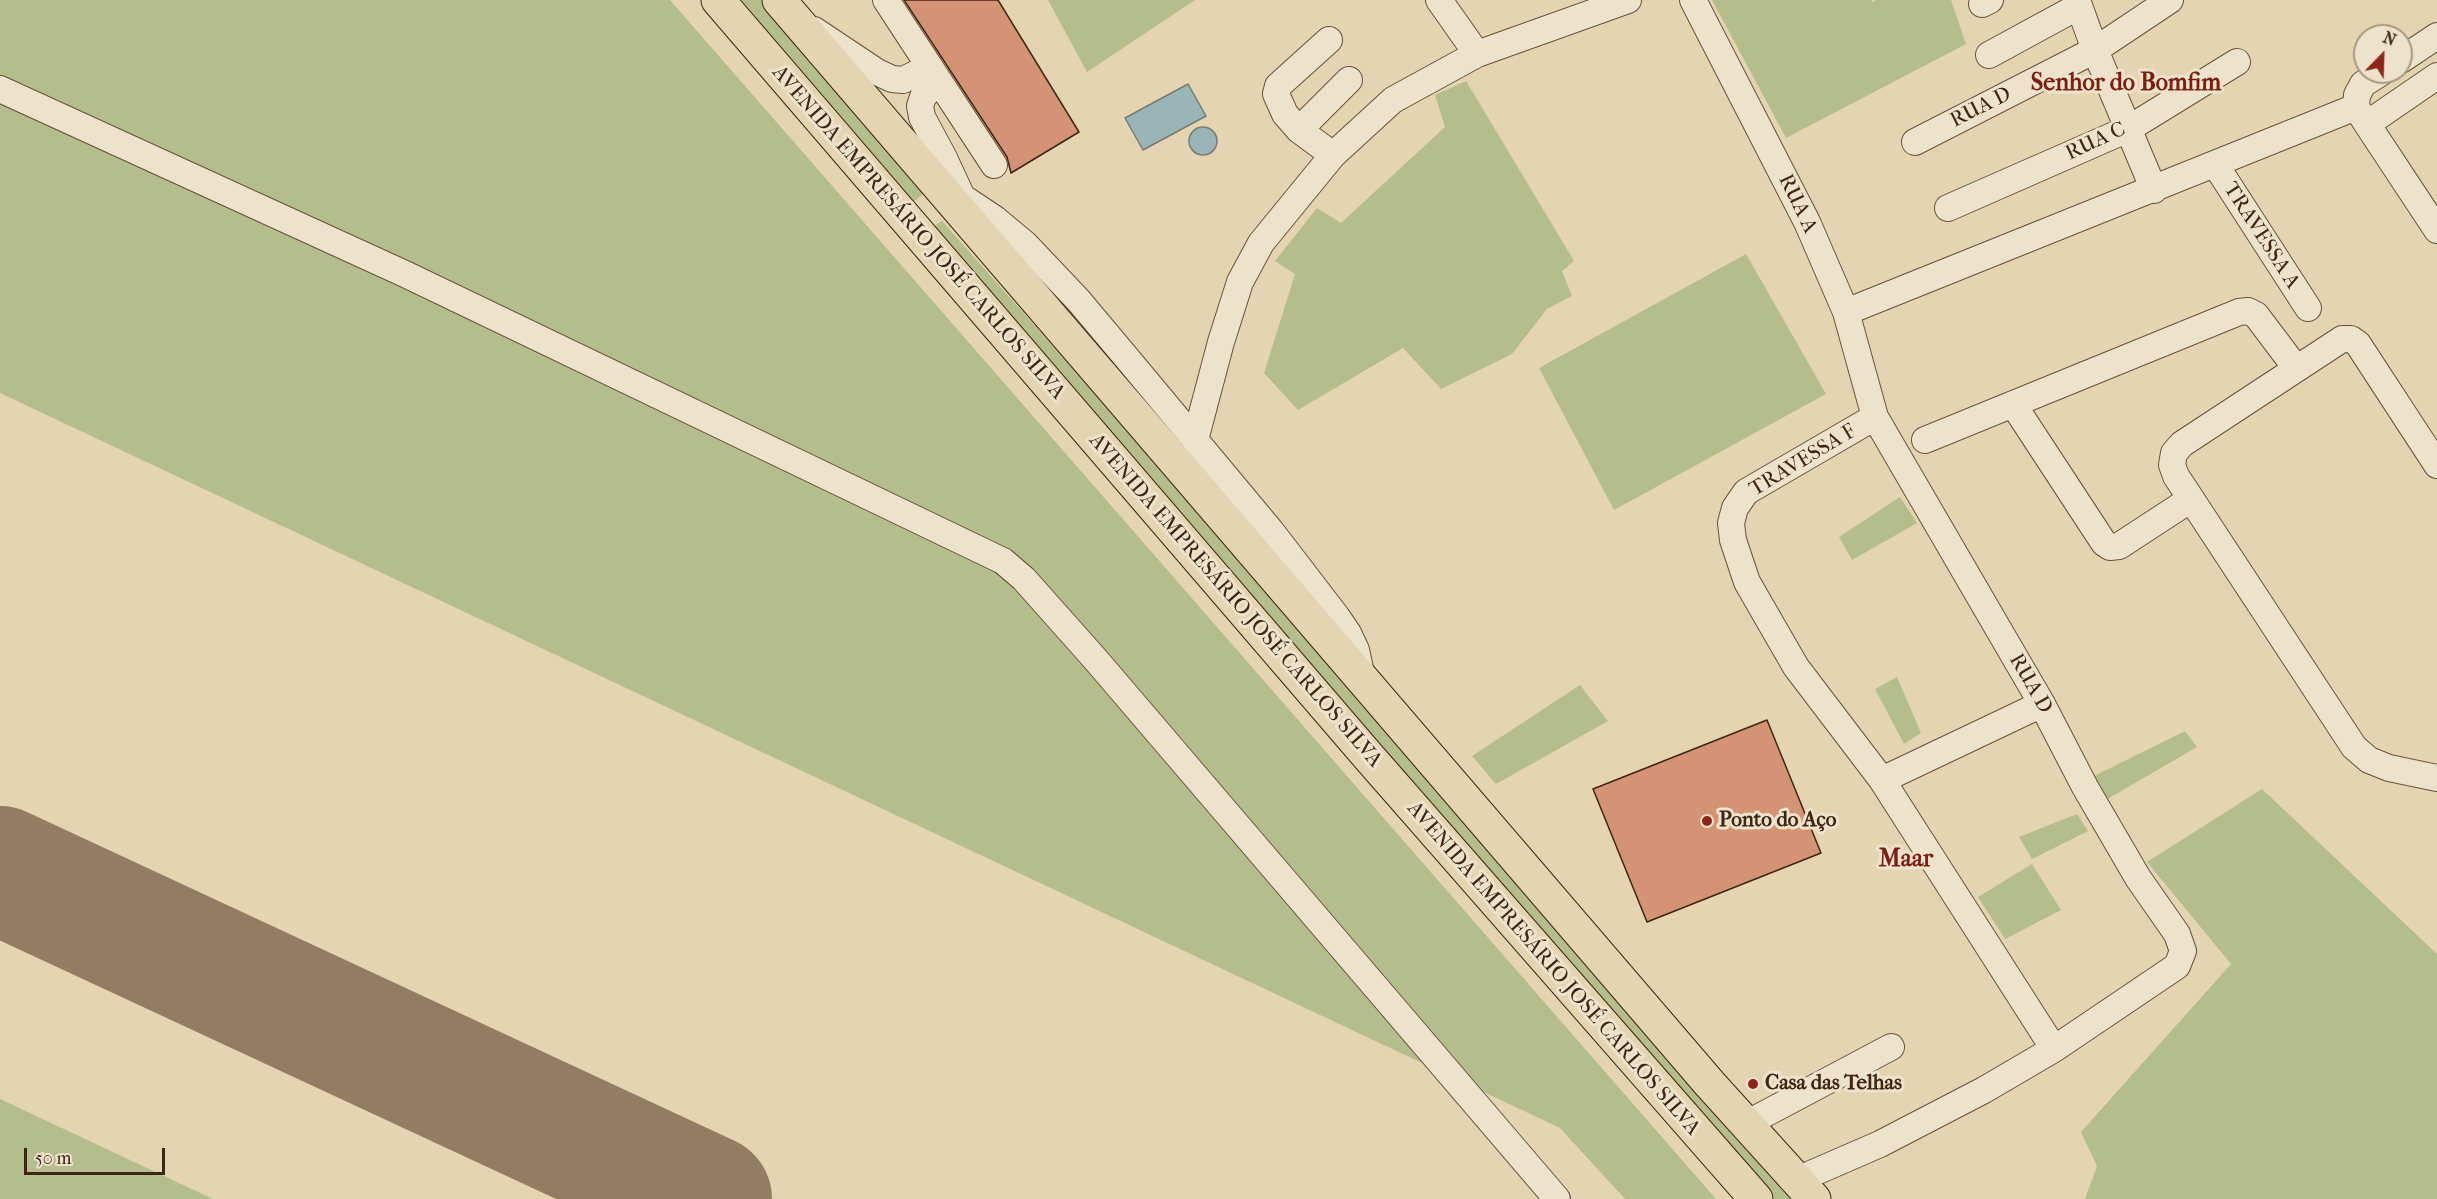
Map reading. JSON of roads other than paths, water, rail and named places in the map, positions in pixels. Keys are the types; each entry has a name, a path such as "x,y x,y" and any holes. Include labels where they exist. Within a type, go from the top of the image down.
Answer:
{"main road":[{"name":"AVENIDA EMPRESÁRIO JOSÉ CARLOS SILVA","path":"718,0 1383,774 1756,1199"},
{"name":"AVENIDA EMPRESÁRIO JOSÉ CARLOS SILVA","path":"787,9 950,195 1107,358 1362,678 1746,1124 1806,1189"},
{"path":"911,223 920,211 950,195"}],"street":[{"path":"886,0 994,165"},
{"path":"1439,0 1478,54"},
{"path":"1195,440 1221,342 1240,282 1261,243 1333,155 1393,100 1478,54 1628,0"},
{"name":"RUA A","path":"1693,0 1807,222 1846,312 1875,417"},
{"name":"RUA D","path":"1915,142 2095,50 2170,0"},
{"path":"1989,55 2078,3 2095,50 2154,190"},
{"path":"787,9 877,72 892,79 903,80 934,74"},
{"path":"2413,52 2437,36"},
{"path":"1329,40 1276,90 1276,94 1285,114 1299,130 1333,155"},
{"name":"RUA C","path":"1948,208 2128,129 2237,62"},
{"path":"934,74 920,106 921,117 950,195"},
{"path":"1846,312 2215,164 2362,115 2437,76"},
{"path":"1299,130 1349,80"},
{"path":"2363,84 2357,94 2362,115 2437,230"},
{"path":"0,89 405,274 1003,561 1024,579 1096,660 1557,1199"},
{"name":"TRAVESSA A","path":"2215,164 2308,308"},
{"path":"1925,440 2239,312 2248,311 2256,315 2296,368"},
{"path":"2437,465 2358,344 2351,339 2342,339 2182,444 2174,453 2172,465 2176,476 2354,747 2369,760 2389,768 2437,778"},
{"path":"1107,358 1195,440 1271,531 1358,629 1356,650 1362,678"},
{"path":"2013,404 2104,543 2110,547 2119,546 2191,499"},
{"name":"RUA D","path":"1875,417 2042,704 2085,787 2138,879 2177,933 2183,951 2177,966 2054,1049"},
{"name":"TRAVESSA F","path":"1875,417 1746,492 1735,508 1731,523 1733,540 1747,582 1796,667 1882,780"},
{"path":"1806,1189 1880,1144 1984,1090 2054,1049 1882,780 2042,704"},
{"path":"1746,1124 1892,1047"}],"water":[{"path":"1188,84 1206,116 1143,150 1125,118"},
{"path":"1203,127 1213,131 1217,141 1213,151 1203,155 1193,151 1189,141 1193,131"}],"place":[{"name":"Ponto do Aço","path":"1707,821"},
{"name":"Casa das Telhas","path":"1753,1084"}],"district":[{"name":"Senhor do Bomfim","path":"2126,84"},
{"name":"Maar","path":"1906,860"}]}
